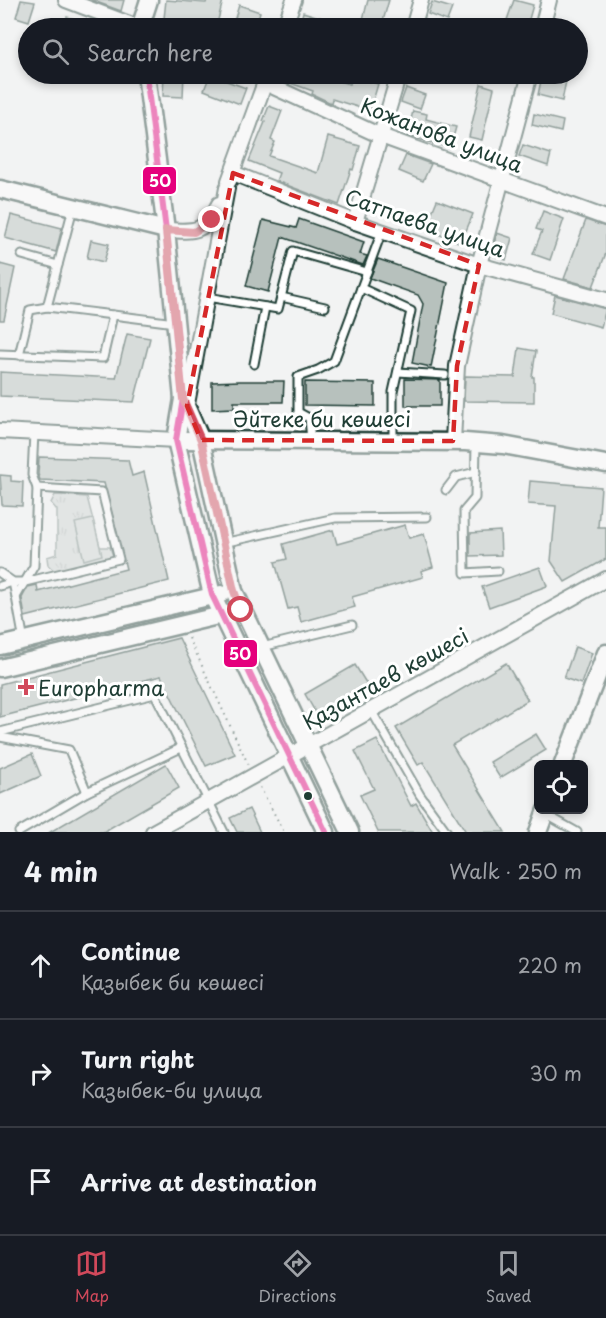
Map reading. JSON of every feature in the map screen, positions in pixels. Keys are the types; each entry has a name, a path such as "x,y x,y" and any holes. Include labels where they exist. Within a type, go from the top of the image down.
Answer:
{"street":[{"path":"66,0 114,18"},
{"path":"143,18 149,0"},
{"path":"288,18 294,0"},
{"path":"416,18 421,0"},
{"path":"544,18 549,0"},
{"path":"147,84 185,403 201,440 234,591 241,610 350,832"},
{"path":"0,189 166,230 194,232 212,220 233,173 264,84"},
{"name":"Кожанова улица","path":"278,84 381,136 606,218"},
{"path":"355,222 396,84"},
{"path":"453,441 457,366 479,265 527,84"},
{"name":"Сатпаева улица","path":"233,173 355,222 479,265 606,300"},
{"path":"227,188 207,297 176,440 212,595 326,832"},
{"name":"Әйтеке би көшесі","path":"0,431 176,440 453,441 503,445 606,464"},
{"name":"Қазантаев көшесі","path":"153,832 606,579"},
{"path":"0,646 234,591"},
{"path":"0,668 241,610"},
{"path":"565,760 606,653"},
{"path":"538,832 544,814"}],"lane":[{"path":"47,307 73,207"},
{"path":"311,441 309,418 298,412 298,377 334,361 382,231"},
{"path":"207,297 278,309 293,251 367,272"},
{"path":"22,255 58,265"},
{"path":"361,288 411,312 393,392 393,441"},
{"path":"281,297 325,307"},
{"path":"19,355 30,310 47,307 175,323"},
{"path":"254,363 266,307"},
{"path":"0,354 103,358 113,315"},
{"path":"398,372 445,375"},
{"path":"16,597 34,566 37,488 32,475 34,433"},
{"path":"476,443 476,498 464,511 465,573 498,571"},
{"path":"446,490 456,477 476,472"},
{"path":"0,586 119,559 102,492 37,488"},
{"path":"223,543 334,518 427,518"},
{"path":"0,573 14,582 24,641"},
{"path":"259,647 352,625"},
{"path":"0,732 155,694 224,832"},
{"path":"371,710 420,795 447,832"},
{"path":"0,737 69,750 87,792"},
{"path":"19,832 87,792 181,748"},
{"path":"548,814 576,832"}],"path":[{"path":"182,624 254,775 284,832"}],"highlighted area":[{"path":"233,173 479,265 457,366 453,441 201,440 187,406"}],"green space":[{"path":"55,495 87,497 100,547 110,547 113,556 55,571 48,565 47,557 57,554 57,510 51,503"},
{"path":"93,519 102,555 84,560 75,523"}],"building":[{"path":"21,0 35,2 30,18 16,17"},
{"path":"91,0 124,0 121,11"},
{"path":"166,0 206,3 207,0 223,0 218,18 164,18"},
{"path":"368,0 389,0 384,18 363,18"},
{"path":"514,0 533,5 529,18 508,18"},
{"path":"432,2 452,8 448,18 439,18 428,14"},
{"path":"239,5 260,12 258,18 235,18"},
{"path":"303,12 322,18 302,18"},
{"path":"164,84 184,84 183,97 163,96"},
{"path":"206,84 235,84 246,88 240,104 204,90"},
{"path":"293,84 378,84 370,111 332,99 331,103 312,94 313,91"},
{"path":"481,84 494,88 482,140 469,137"},
{"path":"540,84 565,84 562,101 538,95"},
{"path":"406,88 425,95 420,109 401,102"},
{"path":"269,106 282,111 271,140 275,142 269,156 318,173 328,137 360,146 339,205 276,181 279,173 249,161"},
{"path":"413,111 427,114 426,119 456,127 450,148 407,136"},
{"path":"534,114 563,121 561,132 532,125"},
{"path":"523,145 551,154 548,166 519,156"},
{"path":"406,155 431,164 423,181 399,171"},
{"path":"437,200 473,214 461,243 425,229"},
{"path":"543,211 564,219 550,260 533,254 542,231 536,229"},
{"path":"11,215 62,228 56,252 5,238"},
{"path":"299,219 364,242 360,254 367,256 363,265 282,237 268,292 246,286 263,220 296,228"},
{"path":"586,220 606,227 606,253 593,287 564,279"},
{"path":"497,233 512,238 506,260 491,255"},
{"path":"91,240 109,244 104,262 87,258"},
{"path":"378,259 448,283 431,367 412,363 423,304 418,295 370,278"},
{"path":"0,264 15,268 4,320 0,320"},
{"path":"555,295 606,309 601,327 551,313"},
{"path":"127,334 150,338 134,402 0,396 0,372 116,378"},
{"path":"519,348 536,351 532,377 534,377 534,402 464,401 465,376 515,377"},
{"path":"405,379 440,380 440,406 405,406"},
{"path":"284,381 283,402 234,402 234,408 212,409 212,382"},
{"path":"305,382 375,383 375,406 305,405"},
{"path":"39,457 128,460 132,476 144,472 169,581 25,617 22,598 28,587 37,585 38,592 126,569 104,483 40,480"},
{"path":"0,475 11,476 11,481 23,482 22,506 2,505"},
{"path":"530,481 601,487 598,527 606,527 606,559 565,582 551,561 556,506 528,504"},
{"path":"405,525 409,538 424,534 433,567 421,571 423,577 352,597 355,607 301,622 297,607 288,609 275,562 287,559 283,544 333,530 337,544"},
{"path":"500,531 501,555 470,556 470,533"},
{"path":"540,567 547,586 489,607 482,587"},
{"path":"179,638 235,754 206,766 161,676 0,717 0,684"},
{"path":"575,647 592,653 581,684 564,678"},
{"path":"506,663 528,700 452,745 505,832 466,832 423,762 418,765 396,728"},
{"path":"355,665 368,686 317,715 305,694"},
{"path":"536,734 546,750 500,778 490,762"},
{"path":"377,740 411,806 416,803 433,832 378,832 360,795 374,789 355,751"},
{"path":"32,754 41,776 0,794 0,768"},
{"path":"166,764 179,788 103,832 50,832"},
{"path":"249,809 260,832 237,832 230,818"}],"transit line":[{"name":"50","path":"147,84 166,230 183,399 176,440 212,595 326,832"}],"place":[{"name":"Europharma","path":"26,687"}],"route":[{"path":"212,220 194,232 166,230 183,399 201,440 234,591 241,610"}]}
